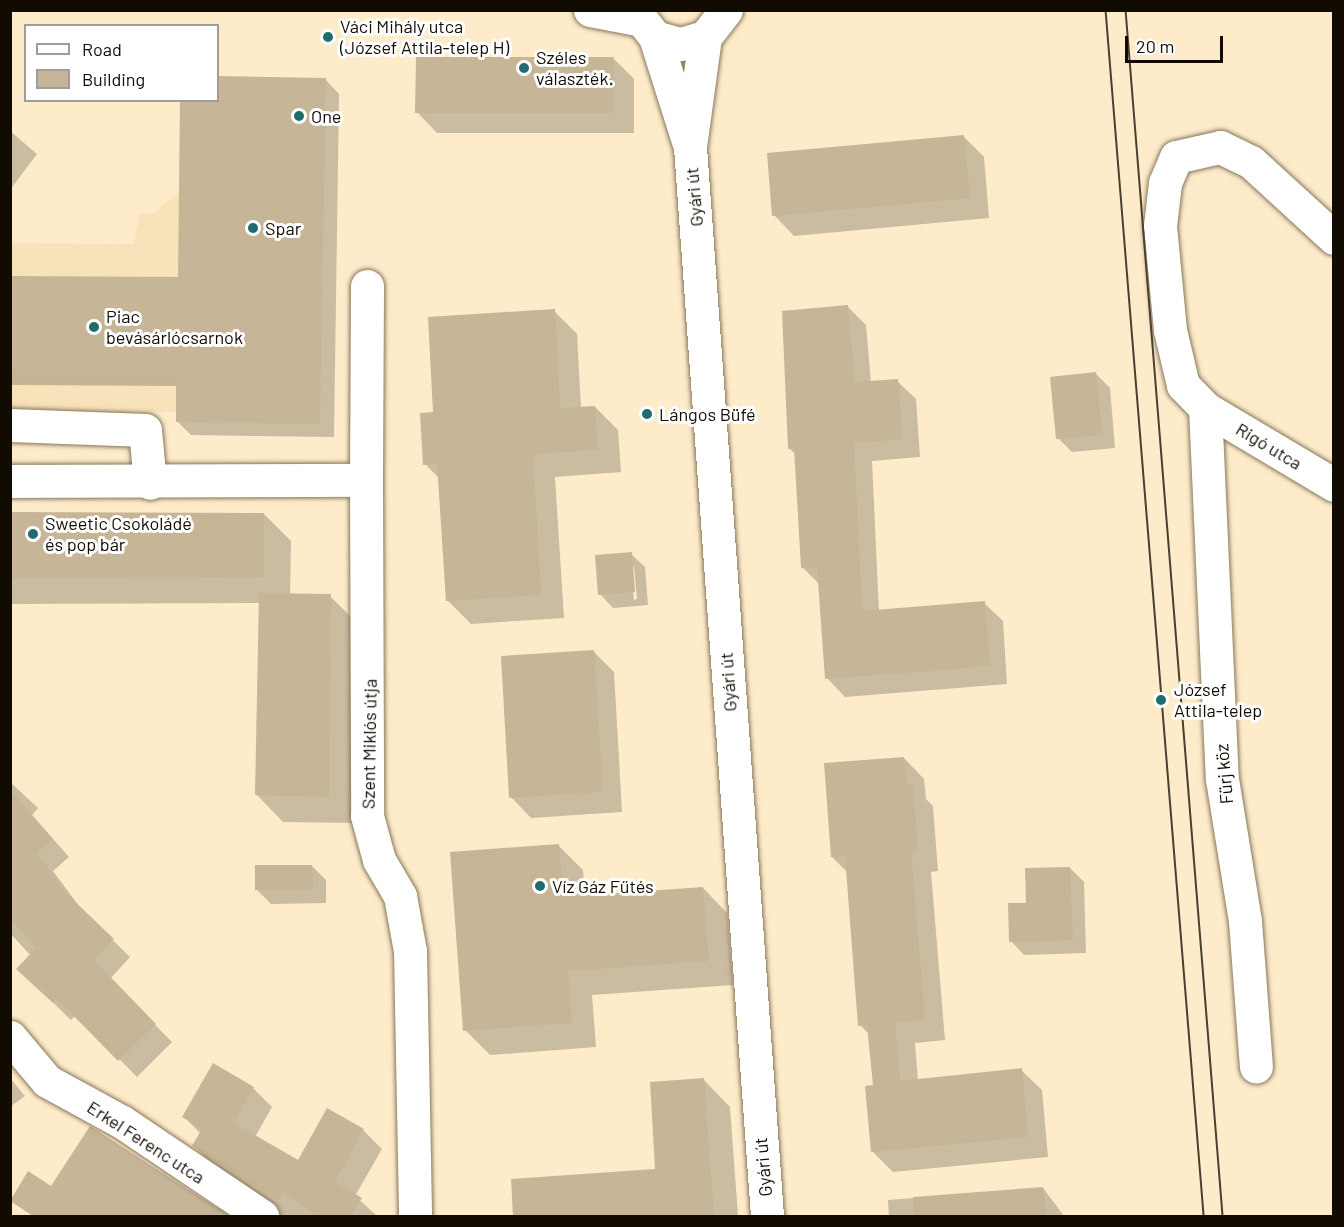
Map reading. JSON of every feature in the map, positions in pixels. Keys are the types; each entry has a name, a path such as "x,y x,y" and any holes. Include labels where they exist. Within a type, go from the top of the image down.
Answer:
{"street":[{"path":"590,10 642,22 680,44 705,37 733,11"},
{"name":"Gyári út","path":"642,22 690,147"},
{"name":"Gyári út","path":"705,37 690,147 767,1216"},
{"name":"Rigó utca","path":"1334,238 1251,162 1220,147 1176,157 1165,183 1160,226 1170,330 1183,385 1205,408 1334,485"},
{"name":"Szent Miklós útja","path":"367,286 367,816 379,860 400,896 411,951 415,1216"},
{"name":"Fürj köz","path":"1205,408 1222,779 1245,921 1256,1067"},
{"path":"10,425 145,430 150,483"},
{"path":"10,481 150,483 366,480"},
{"name":"Erkel Ferenc utca","path":"10,1037 47,1081 122,1122 261,1216"}],"shaded area":[{"name":"Piac bevásárlócsarnok","path":"179,192 176,412 11,411 11,243 133,244 140,213 154,213"}],"building":[{"path":"416,57 614,57 614,113 415,113"},
{"path":"219,76 326,78 320,424 176,422 176,373 10,372 10,276 178,277 180,102 219,102"},
{"path":"964,135 970,198 772,216 767,153"},
{"path":"848,305 855,382 898,379 903,439 854,443 862,611 985,601 990,666 825,679 817,567 801,568 794,448 788,449 782,311"},
{"path":"555,309 560,408 595,406 598,450 533,454 541,595 446,601 437,464 423,465 420,413 433,412 428,317"},
{"path":"1096,372 1102,435 1056,439 1050,377"},
{"path":"10,512 264,513 264,577 10,578"},
{"path":"632,552 635,592 598,595 595,555"},
{"path":"259,593 331,594 329,797 255,795"},
{"path":"594,650 603,792 509,798 501,656"},
{"path":"904,757 907,786 913,784 918,851 911,852 925,1020 895,1022 900,1081 1022,1068 1028,1137 871,1152 865,1086 873,1085 867,1025 858,1026 845,856 831,857 824,763"},
{"path":"10,790 53,839 37,853 66,893 114,939 94,960 156,1024 118,1061 57,999 53,1003 16,969 36,948 10,918"},
{"path":"559,844 563,897 703,887 709,961 568,971 572,1023 463,1031 450,852"},
{"path":"255,865 312,865 313,890 255,890"},
{"path":"1070,867 1073,940 1009,942 1008,903 1026,903 1025,868"},
{"path":"213,1063 254,1087 234,1123 298,1160 327,1108 364,1129 335,1182 362,1198 350,1216 320,1216 282,1193 279,1200 192,1146 202,1129 182,1117"},
{"path":"704,1078 714,1216 513,1216 511,1179 655,1169 650,1082"},
{"path":"90,1126 221,1211 217,1216 33,1216 10,1201 28,1171 51,1186"},
{"path":"1043,1187 1046,1216 914,1216 913,1197"}],"tram line":[{"path":"1106,10 1204,1216"},
{"path":"1126,10 1223,1216"}],"place":[{"name":"Váci Mihály utca (József Attila-telep H)","path":"328,37"},
{"name":"Széles választék.","path":"524,68"},
{"name":"One","path":"299,116"},
{"name":"Spar","path":"253,228"},
{"name":"Piac bevásárlócsarnok","path":"94,327"},
{"name":"Lángos Büfé","path":"647,414"},
{"name":"Sweetic Csokoládé és pop bár","path":"33,534"},
{"name":"József Attila-telep","path":"1161,700"},
{"name":"Víz Gáz Fűtés","path":"540,886"}]}
